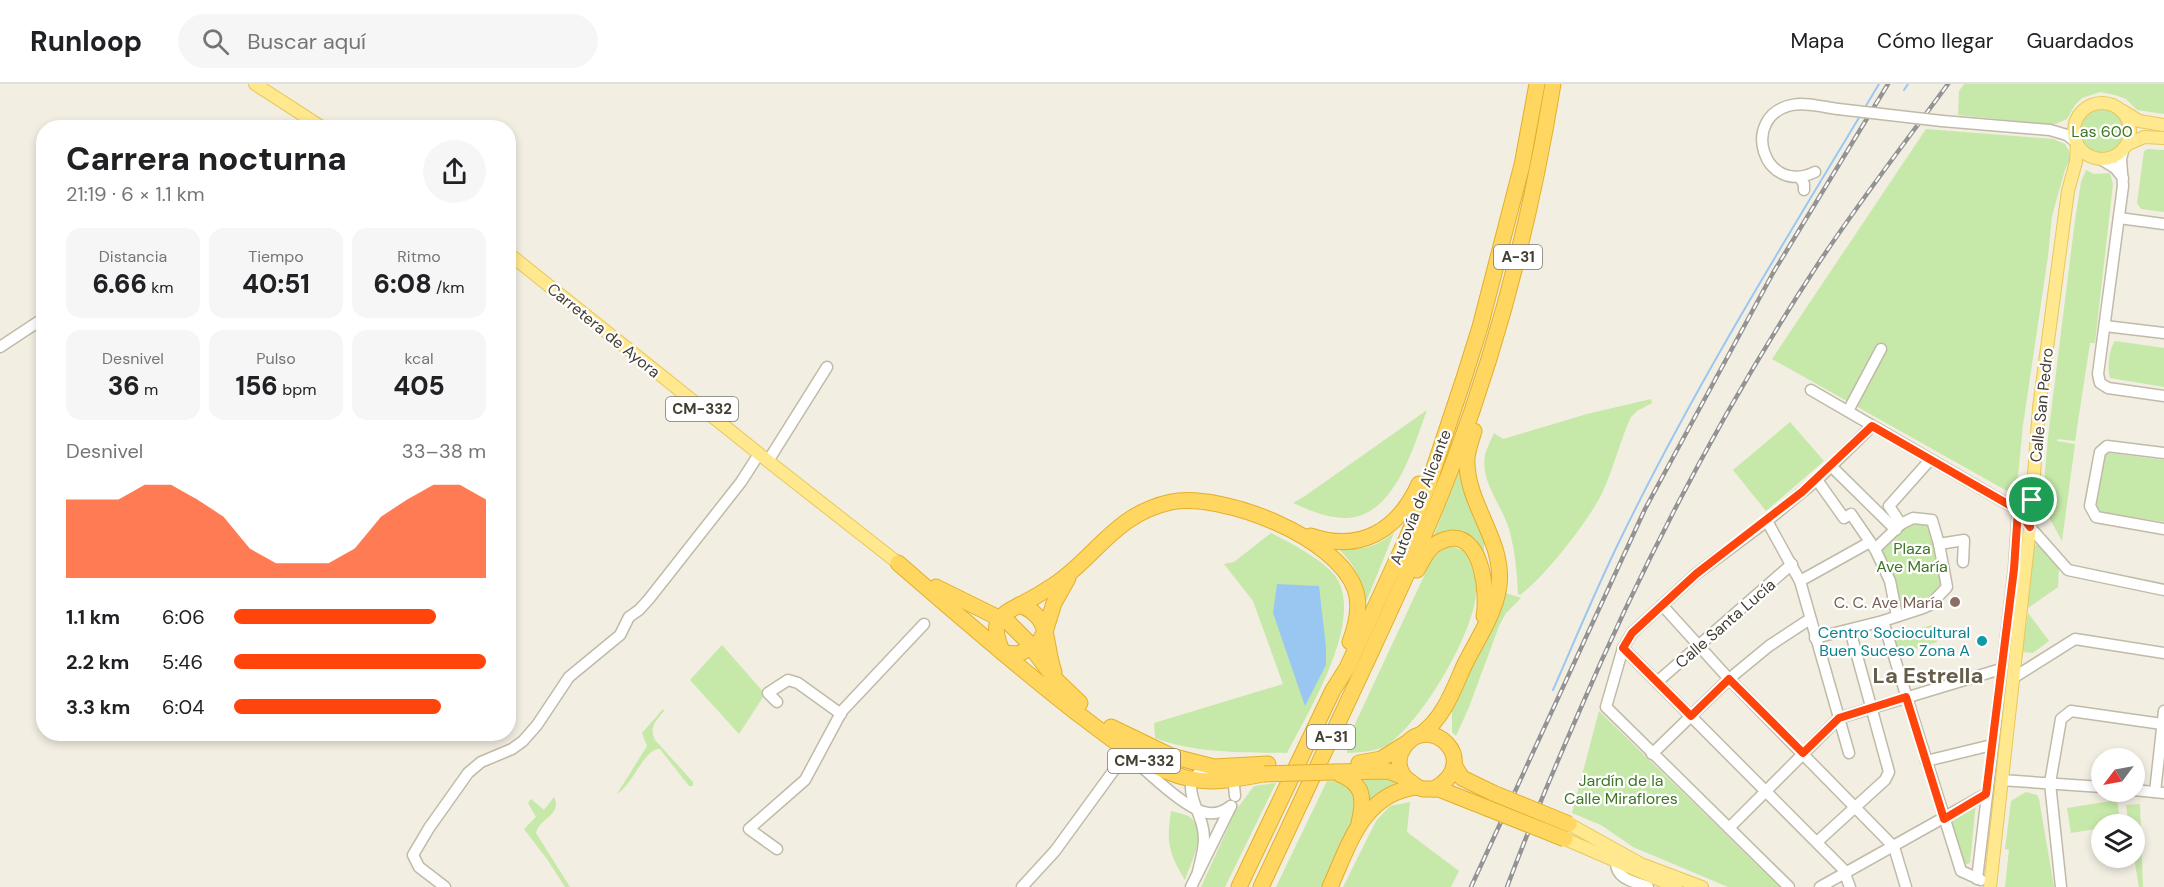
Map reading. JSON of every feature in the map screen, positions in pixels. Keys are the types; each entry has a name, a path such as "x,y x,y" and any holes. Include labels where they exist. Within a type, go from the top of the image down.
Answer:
{"highway":[{"name":"Autovía de Alicante","path":"1239,887 1333,690 1347,668 1429,483 1470,358 1500,254 1522,165 1537,84"},
{"name":"Autovía de Alicante","path":"1261,887 1402,586 1454,462 1493,348 1514,275 1553,84"},
{"path":"1336,768 1381,759 1420,735 1434,722 1447,703 1489,618 1499,585 1498,558 1475,500 1467,457 1481,408 1479,387"},
{"path":"1003,653 996,631 999,617 1060,581 1113,530 1148,509 1170,502 1205,501 1231,506 1322,540 1341,542 1368,538 1383,531 1401,516 1436,456"},
{"path":"1283,526 1334,557 1351,579 1356,590 1357,616 1353,634 1339,666 1333,690"},
{"path":"1402,586 1418,568 1433,545 1446,539 1463,540 1471,546 1476,555 1485,586 1484,614 1477,639"},
{"path":"898,563 1003,653 1018,654 1037,645 1045,632 1054,603 1075,568"},
{"path":"898,563 938,588 999,617 1018,632 1062,687 1094,715 1121,733 1171,756 1214,767 1266,769"},
{"path":"970,605 1025,602"},
{"path":"1025,602 1043,623 1050,662 1062,687"},
{"name":"CM-332","path":"1003,653 1100,730 1157,768 1194,780"},
{"path":"1434,789 1448,779 1454,765 1454,756 1448,745 1443,723 1447,703"},
{"path":"1420,735 1435,736 1448,745"},
{"path":"1404,777 1400,768 1399,756 1405,744"},
{"path":"1454,765 1462,778 1569,824"},
{"path":"1336,768 1357,785 1362,796 1358,827"},
{"name":"A-31","path":"1194,780 1232,780 1266,769 1336,768 1397,774 1417,787"},
{"path":"1330,887 1358,827 1371,808 1383,797 1401,790 1417,787 1443,790 1565,839"}],"main road":[{"path":"255,84 309,120"},
{"path":"2098,159 2081,150 2077,143 2074,128 2080,113 2086,107 2101,102 2116,106 2139,121 2164,125"},
{"path":"2122,111 2130,124 2131,131 2126,147"},
{"path":"2072,174 2084,162 2115,156 2144,137 2164,138"},
{"name":"Calle San Pedro","path":"1990,884 2030,527 2039,408 2067,200 2076,162 2077,143"},
{"name":"Carretera de Ayora","path":"516,259 898,563"},
{"path":"1569,824 1641,864 1702,887"},
{"path":"1565,839 1676,887"}],"street":[{"path":"1815,172 1800,178 1783,174 1767,161 1761,144 1761,135 1766,122 1781,108 1800,104 1942,121 2050,130 2067,135 2077,143"},
{"path":"2126,147 2098,374 2100,383 2108,388 2164,396"},
{"path":"2098,159 2115,168 2123,178"},
{"path":"1800,178 1804,184 1804,190"},
{"path":"2119,218 2164,224"},
{"path":"0,347 36,323"},
{"path":"2105,326 2164,333"},
{"path":"1848,411 1881,349"},
{"path":"445,887 419,867 413,855 461,782 481,762 512,749 523,741 569,677 620,635 629,617 645,604 741,482 764,458 827,367"},
{"path":"1810,390 2018,510 2068,570 2164,590"},
{"path":"1789,887 1606,707 1623,648 1632,633 1696,574 1817,480 1872,426"},
{"path":"2164,453 2107,446 2100,452 2090,506 2096,517 2164,529"},
{"path":"1899,527 1889,506 1930,460"},
{"path":"1831,466 1899,527"},
{"path":"1817,480 1844,518 1851,514 1873,546 1890,580 1897,616"},
{"path":"2018,510 2032,500"},
{"path":"1977,879 2014,569 2018,510"},
{"path":"1800,581 1873,546 1913,518 1932,520 1947,587 1930,604 1883,621 1815,639"},
{"path":"1767,521 1800,581 1849,753"},
{"path":"1939,544 1964,540 1963,562"},
{"name":"Calle Santa Lucía","path":"1657,682 1792,564"},
{"path":"1662,605 1729,679 1893,847 1906,887"},
{"path":"1653,754 1729,679 1769,646 1810,619"},
{"path":"1883,621 1961,871 1990,884"},
{"path":"777,849 749,829 805,780 841,714 924,624"},
{"path":"1818,841 1885,780 1888,769 1850,630"},
{"path":"2013,678 2075,639 2164,653"},
{"path":"1623,648 1818,841 1846,874 1850,887"},
{"path":"1729,828 1839,718 2001,669"},
{"path":"777,702 768,693 788,680 798,683 841,714"},
{"path":"2061,887 2050,783 2061,719 2071,711 2162,724"},
{"path":"2145,791 2160,792 2164,711"},
{"path":"1100,730 1196,809 1212,813 1224,810 1233,801 1232,780 1226,772 1214,767 1203,771 1194,780 1191,792 1196,809 1202,822 1204,837 1198,872"},
{"path":"1926,761 1992,745"},
{"path":"1022,887 1055,851 1114,770"},
{"path":"1191,887 1247,777"},
{"path":"2001,780 2091,787"},
{"path":"1820,887 1986,794"},
{"path":"1616,862 1618,873 1623,877 1648,887"}],"green space":[{"path":"1964,84 2164,84 2164,114 2137,110 2126,99 2100,92 2082,98 2067,119 2053,125 1958,115 1959,91"},
{"name":"Las 600","path":"2107,108 2119,114 2124,122 2124,140 2119,148 2111,153 2097,154 2089,151 2082,144 2079,126 2082,118 2089,111"},
{"path":"1926,129 2053,139 2065,144 2069,151 2070,159 2052,216 2023,425 2016,496 1772,359"},
{"path":"2164,150 2164,212 2141,209 2137,203 2144,151"},
{"path":"2086,170 2094,174 2110,173 2113,184 2095,343 2090,343 2075,441 2057,439 2057,441 2075,444 2062,541 2046,512 2043,495 2075,220 2081,182"},
{"path":"2115,341 2164,348 2164,387 2110,378 2109,359"},
{"path":"1651,399 1652,403 1631,417 1597,503 1566,547 1530,587 1520,595 1518,594 1509,529 1489,484 1484,465 1485,455 1494,433 1503,439 1587,414"},
{"path":"1427,410 1402,473 1393,488 1370,511 1355,517 1339,518 1293,503 1305,496"},
{"path":"1790,422 1824,461 1766,511 1733,470"},
{"path":"2103,454 2164,460 2164,522 2098,512 2094,504"},
{"path":"1461,466 1484,540 1484,561 1479,549 1433,538"},
{"name":"Plaza Ave María","path":"1912,522 1932,526 1945,588 1927,604 1897,615 1877,552"},
{"path":"1271,533 1323,564 1336,577 1343,596 1344,617 1339,641 1319,691 1287,753 1204,750 1155,738 1154,723 1283,684 1253,601 1224,564 1234,562"},
{"path":"1394,533 1366,602 1357,573 1338,548 1368,547"},
{"path":"2037,544 2041,545 2059,565 2058,587 2028,608 2032,548"},
{"path":"1452,546 1466,552 1476,588 1473,610 1456,653 1430,698 1401,734 1378,749 1347,753 1348,739 1431,561 1440,551"},
{"path":"1503,592 1521,598 1506,613 1499,626 1456,736 1452,732 1452,711 1491,627"},
{"path":"2028,613 2049,641 2033,653 2022,652"},
{"path":"1932,625 1937,642 1897,655 1893,636"},
{"path":"722,645 765,694 739,734 690,680"},
{"path":"663,709 664,711 653,728 653,735 693,782 693,786 689,786 660,749 649,754 623,790 617,794 647,746 642,733"},
{"name":"Jardín de la Calle Miraflores","path":"1599,711 1780,887 1728,887 1633,847 1601,825 1572,813"},
{"path":"1376,775 1399,783 1379,793 1370,802 1364,778"},
{"path":"1327,781 1340,782 1349,787 1353,792 1357,814 1322,887 1276,887"},
{"path":"1276,783 1225,887 1201,887 1236,810 1254,786"},
{"path":"2026,792 2037,795 2039,799 2054,887 2005,887 2009,850 2005,849 2011,801"},
{"path":"554,797 556,803 553,812 536,833 570,887 565,887 524,829 536,817 528,803 531,799 544,810"},
{"path":"1410,802 1407,832 1459,871 1451,887 1343,887 1376,821 1390,806"},
{"path":"1976,802 1970,863 1964,865 1951,818"},
{"path":"2117,802 2119,814 2091,814 2091,830 2071,833 2067,808"},
{"path":"2140,804 2140,814 2127,814 2126,805"},
{"path":"1171,811 1188,816 1197,827 1198,842 1185,880 1170,847"},
{"path":"2136,868 2142,868 2143,887 2139,887"}],"water":[{"path":"1277,584 1319,586 1326,665 1305,706 1273,613"}],"waterway":[{"path":"1864,109 1879,84"},
{"path":"1904,90 1908,84"},
{"path":"1553,690 1611,558 1647,486 1735,325 1860,116"}],"railway":[{"path":"1471,887 1645,509 1773,273 1888,84"},
{"path":"1507,887 1551,777 1605,654 1660,539 1719,427 1818,264 1948,84"}],"place":[{"name":"C. C. Ave María","path":"1955,602"},
{"name":"Centro Sociocultural Buen Suceso Zona A","path":"1982,641"}],"district":[{"name":"La Estrella","path":"1928,675"}],"route":[{"path":"2032,500 2018,510 1872,426 1817,480 1696,574 1632,633 1623,648 1691,716 1729,679 1803,753 1839,718 1906,697 1944,819 1986,794 2014,569 2018,510 2030,527 2032,500"}]}
